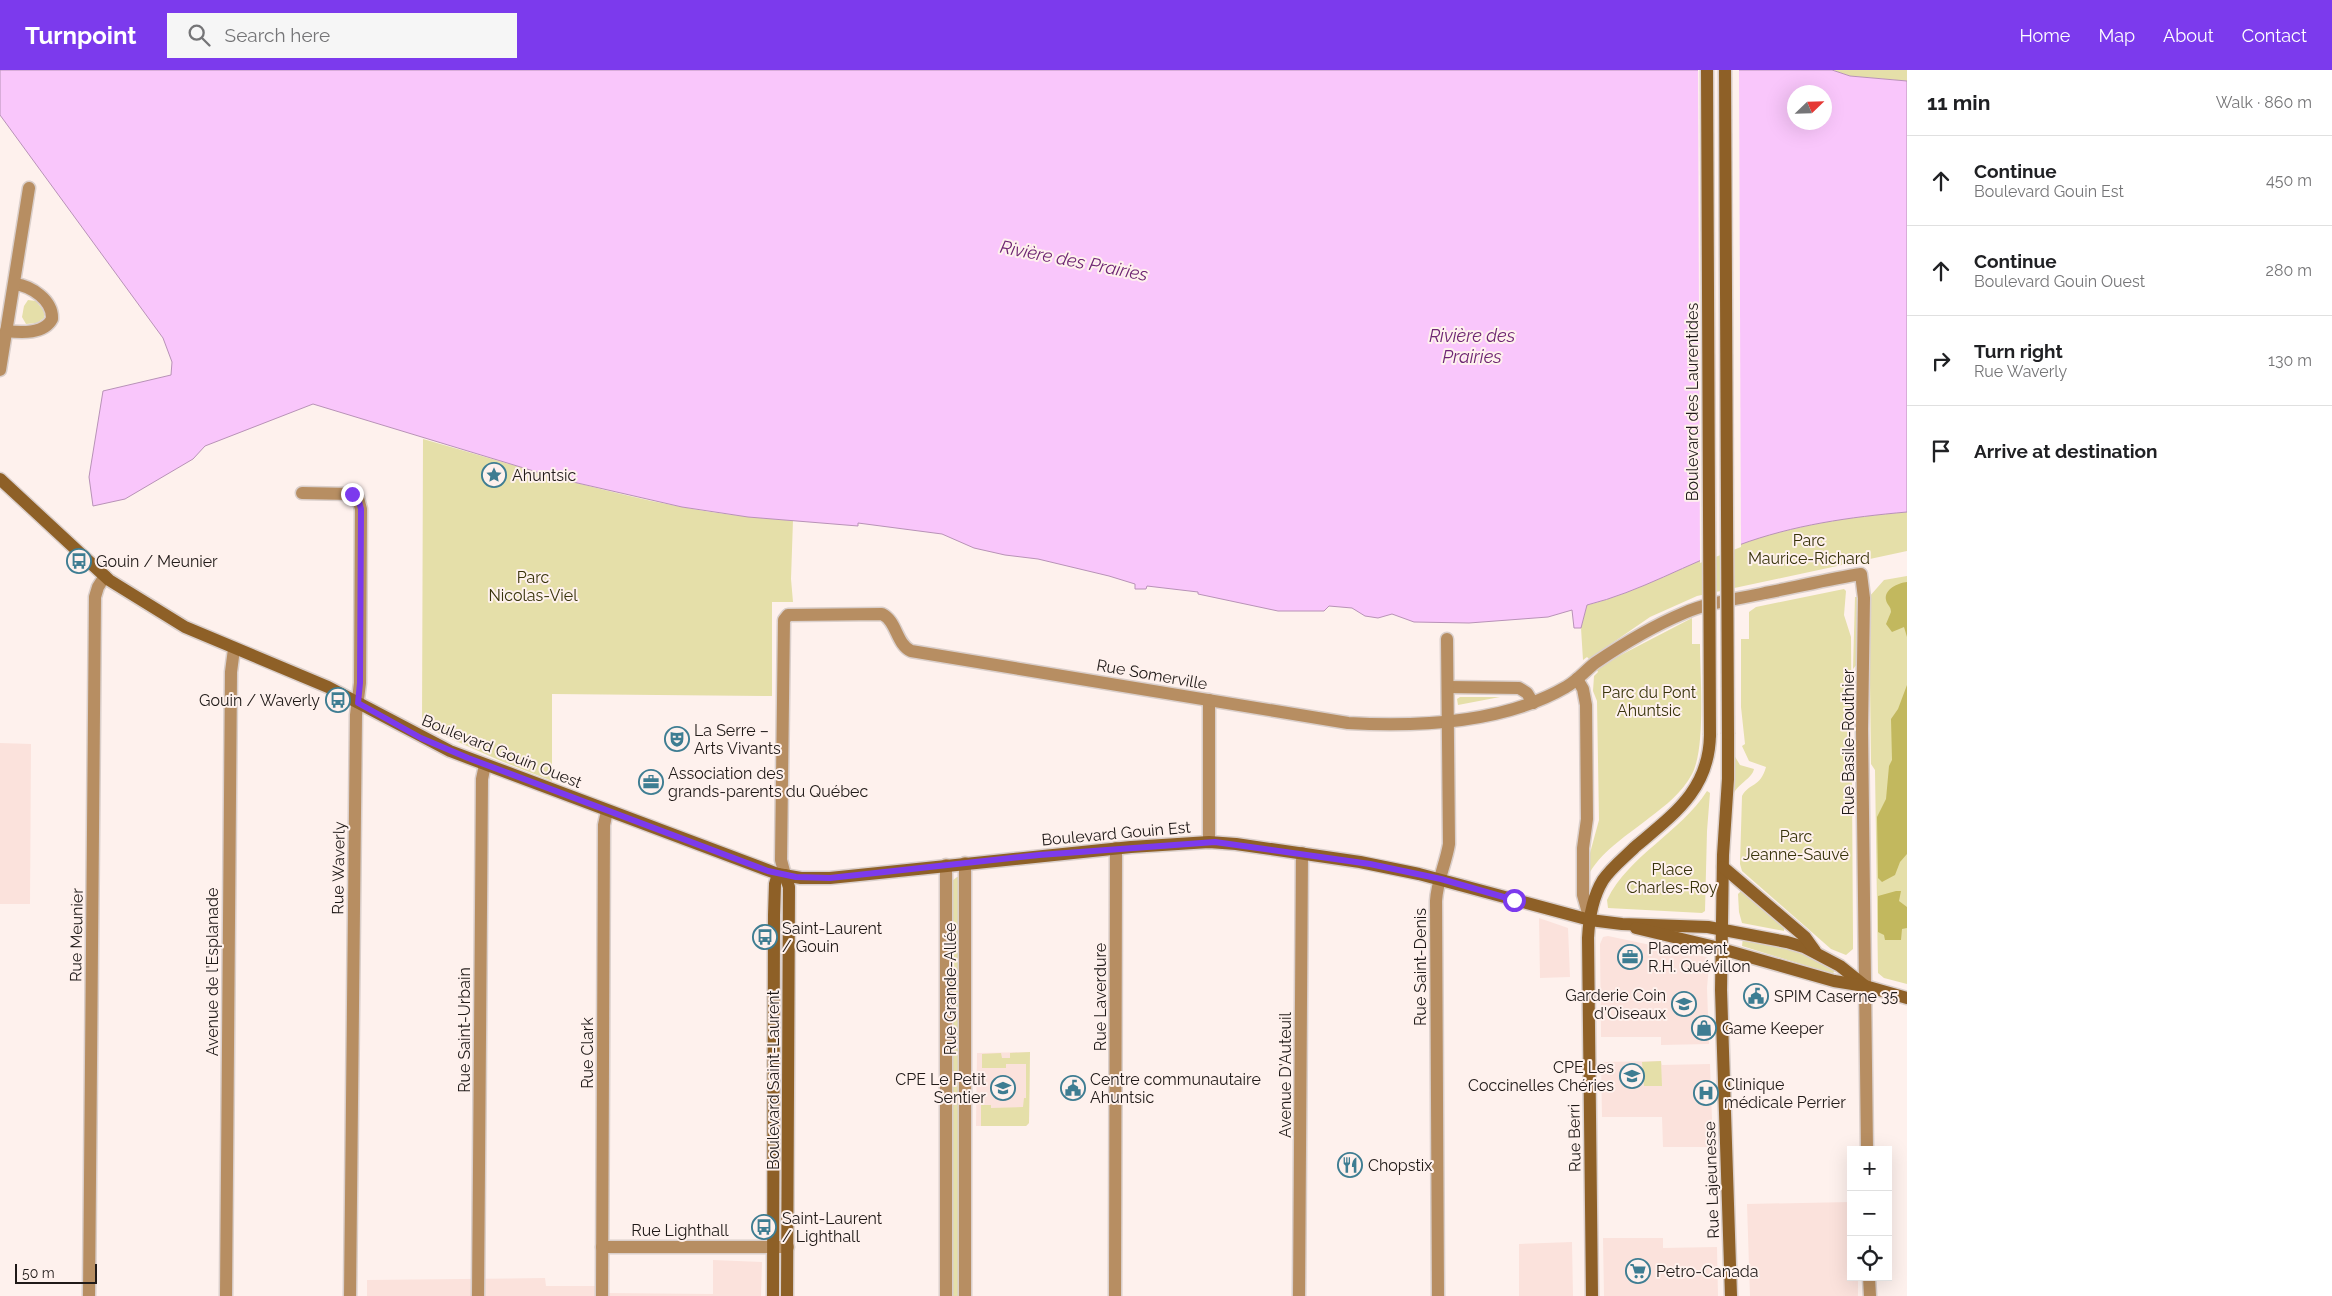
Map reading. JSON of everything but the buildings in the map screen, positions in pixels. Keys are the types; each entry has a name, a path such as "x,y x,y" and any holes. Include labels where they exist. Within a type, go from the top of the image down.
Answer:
{"street":[{"name":"Boulevard des Laurentides","path":"1707,70 1710,735"},
{"name":"Boulevard des Laurentides","path":"1725,70 1728,734"},
{"path":"0,370 29,188"},
{"path":"6,331 32,332 47,326 52,318 49,306 37,293 30,288 15,284"},
{"name":"Boulevard Gouin Ouest","path":"0,479 105,576 178,623 234,649 306,678 358,703 421,738 485,765 607,811 782,872"},
{"name":"Rue Waverly","path":"302,493 349,494 359,500 360,683 358,703 350,1296"},
{"name":"Rue Somerville","path":"784,618 794,615 882,614 888,619 904,647 911,651 1348,723 1448,721 1487,716 1533,703 1558,692 1606,656 1659,624 1686,612 1713,603 1861,574"},
{"name":"Rue Basile-Routhier","path":"1861,574 1864,598 1862,712 1868,1146"},
{"name":"Rue Meunier","path":"89,1296 95,597 98,587 105,576"},
{"name":"Boulevard Saint-Laurent","path":"784,618 782,872 789,887 787,1296"},
{"name":"Rue Saint-Denis","path":"1438,1296 1436,900 1446,866 1448,844 1448,687 1446,639"},
{"name":"Avenue de l'Esplanade","path":"226,1296 231,672 234,649"},
{"name":"Rue Berri","path":"1577,679 1586,705 1587,819 1583,848 1583,895 1590,920"},
{"path":"1448,687 1519,688 1527,693 1533,703"},
{"path":"1209,700 1209,842"},
{"name":"Rue Lajeunesse","path":"1728,734 1723,867 1722,1010 1731,1296"},
{"name":"Rue Berri","path":"1592,1296 1590,920 1595,896 1611,870 1684,803 1694,790 1707,764 1710,735"},
{"name":"Rue Saint-Urbain","path":"478,1296 482,789 485,765"},
{"name":"Rue Clark","path":"602,1296 604,835 607,811"},
{"name":"Boulevard Gouin Est","path":"782,872 830,878 1116,848 1209,842 1302,853 1370,864 1441,879 1590,920 1622,924 1678,925 1722,929 1792,943 1840,966 1865,986"},
{"name":"Rue Laverdure","path":"1115,1296 1116,848"},
{"name":"Avenue D'Auteuil","path":"1299,1296 1302,853"},
{"name":"Rue Grande-Allée","path":"965,863 965,1296"},
{"name":"Rue Grande-Allée","path":"946,865 946,1296"},
{"path":"1723,867 1805,937 1818,954"},
{"name":"Boulevard Saint-Laurent","path":"773,1296 774,884 782,872"},
{"name":"Boulevard Gouin Est","path":"1622,924 1834,981 1865,986 1907,998"},
{"name":"Rue Lighthall","path":"602,1246 788,1247"},
{"path":"1869,1281 1870,1296"}],"shaded area":[{"path":"1907,582 1907,637 1904,627 1892,632 1886,624 1891,612 1886,596 1892,587"},
{"path":"1907,685 1907,854 1900,862 1895,875 1882,882 1878,878 1877,817 1886,799 1889,766 1892,760 1891,719 1898,709"},
{"path":"0,743 31,744 30,904 0,904"},
{"path":"1901,891 1899,901 1907,907 1907,928 1902,929 1901,940 1885,940 1884,935 1878,932 1878,896"},
{"path":"1539,918 1568,928 1570,977 1540,978"},
{"path":"1608,936 1707,957 1709,965 1707,988 1709,1044 1661,1045 1661,1037 1601,1037 1600,944 1603,937"},
{"name":"CPE Le Petit Sentier","path":"1030,1052 1029,1123 1026,1126 976,1126 977,1053"},
{"path":"1661,1061 1662,1065 1710,1064 1713,1147 1663,1147 1662,1117 1602,1117 1601,1062"},
{"path":"1847,1202 1847,1281 1858,1281 1858,1296 1750,1296 1747,1204"},
{"path":"1603,1238 1663,1238 1663,1248 1717,1247 1718,1296 1604,1296"},
{"path":"1572,1242 1573,1296 1519,1296 1519,1244"},
{"path":"713,1260 762,1262 761,1296 367,1296 367,1280 545,1278 546,1286 607,1286 607,1293 713,1294"}],"green space":[{"path":"1832,70 1907,70 1907,81 1850,76"},
{"path":"28,300 36,301 44,311 44,318 37,323 26,324 22,317 24,306"},
{"name":"Parc Nicolas-Viel","path":"423,439 560,478 652,501 699,510 793,520 791,579 793,602 772,602 772,696 552,694 552,781 422,726"},
{"name":"Parc Maurice-Richard","path":"1907,512 1907,551 1697,596 1650,617 1589,659 1587,657 1583,660 1581,628 1587,605 1626,593 1720,552 1759,538 1822,523 1864,516"},
{"path":"1907,576 1907,984 1884,978 1878,973 1875,770 1871,764 1869,597 1884,580"},
{"name":"Parc Jeanne-Sauvé","path":"1844,589 1846,591 1844,615 1851,637 1853,939 1853,949 1846,955 1831,949 1742,871 1740,864 1742,796 1758,782 1764,774 1766,767 1749,761 1742,746 1745,744 1741,707 1741,639 1749,639 1749,612 1756,607"},
{"path":"1855,597 1858,597 1858,663 1853,669"},
{"name":"Parc du Pont Ahuntsic","path":"1692,618 1692,644 1700,644 1701,730 1696,762 1692,774 1673,798 1602,856 1590,872 1590,853 1599,820 1597,701 1593,691 1594,676 1598,672 1597,670 1617,657"},
{"path":"1460,697 1500,697 1458,705 1457,699"},
{"path":"1734,755 1740,765 1754,769 1751,776 1738,787 1733,795"},
{"name":"Place Charles-Roy","path":"1707,791 1710,793 1705,911 1702,913 1608,908 1607,900 1628,870 1696,806"},
{"path":"959,877 960,1296 951,1296 952,881"},
{"path":"1741,891 1784,928 1784,931 1742,923 1738,894"},
{"path":"1743,937 1793,948 1835,969 1833,974 1742,946"},
{"path":"1030,1052 1029,1123 1026,1126 981,1126 981,1105 991,1105 991,1108 1023,1107 1024,1098 1026,1098 1026,1064 1006,1064 1006,1068 982,1068 982,1054 1001,1053 1002,1058 1010,1058 1010,1053"},
{"path":"1661,1061 1662,1086 1644,1086 1642,1062"}],"water":[{"name":"Rivière des Prairies","path":"0,70 1832,70 1850,76 1907,81 1907,512 1864,516 1801,527 1739,545 1626,593 1587,605 1581,628 1574,628 1572,610 1548,617 1469,623 1414,622 1392,614 1378,618 1365,616 1352,608 1329,606 1324,611 1278,611 1198,594 1198,592 1147,586 1146,589 1135,589 1135,584 1109,576 1038,559 1005,555 974,548 942,534 858,523 858,526 748,517 682,507 560,479 313,404 205,446 193,459 125,499 93,506 89,477 103,391 171,375 172,362 163,338 0,115"}],"pier":[{"path":"1698,70 1739,70 1741,547 1700,563"}],"place":[{"name":"Ahuntsic","path":"494,475"},
{"name":"Gouin / Meunier","path":"79,561"},
{"name":"Gouin / Waverly","path":"338,700"},
{"name":"La Serre – Arts Vivants","path":"677,739"},
{"name":"Association des grands-parents du Québec","path":"651,782"},
{"name":"Saint-Laurent / Gouin","path":"765,937"},
{"name":"Placement R.H. Quévillon","path":"1630,957"},
{"name":"SPIM Caserne 35","path":"1756,996"},
{"name":"Garderie Coin d'Oiseaux","path":"1684,1004"},
{"name":"Game Keeper","path":"1704,1028"},
{"name":"CPE Les Coccinelles Chéries","path":"1632,1076"},
{"name":"CPE Le Petit Sentier","path":"1003,1088"},
{"name":"Centre communautaire Ahuntsic","path":"1073,1088"},
{"name":"Clinique médicale Perrier","path":"1706,1093"},
{"name":"Chopstix","path":"1350,1165"},
{"name":"Saint-Laurent / Lighthall","path":"764,1227"},
{"name":"Petro-Canada","path":"1638,1271"}],"route":[{"path":"352,494 358,498 361,509 360,683 358,703 421,738 450,751 753,866 778,874 796,877 830,878 1039,855 1215,842 1286,850 1370,864 1441,879 1514,900"}]}
